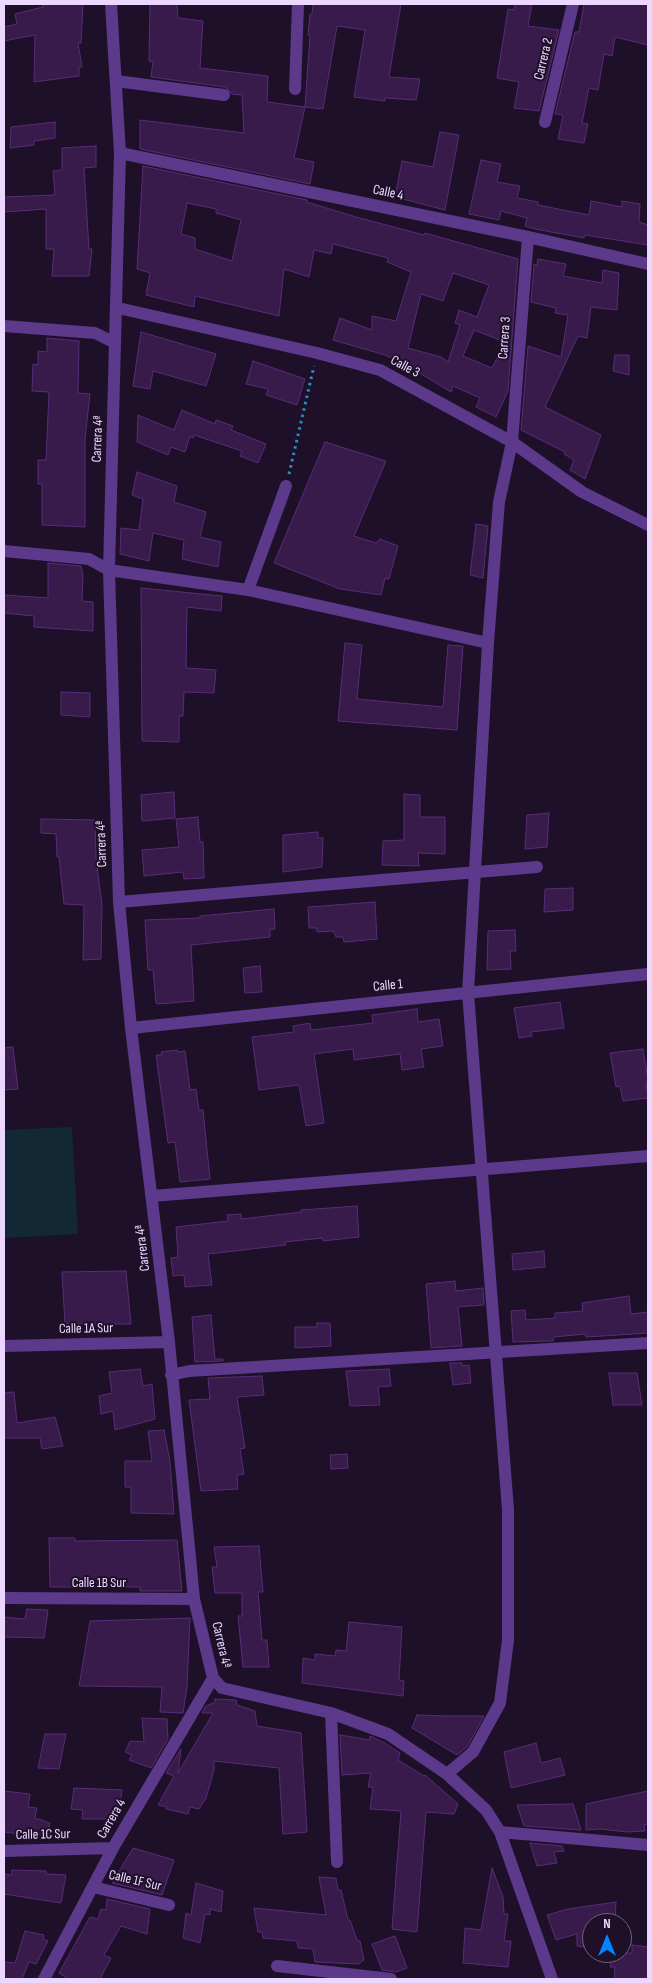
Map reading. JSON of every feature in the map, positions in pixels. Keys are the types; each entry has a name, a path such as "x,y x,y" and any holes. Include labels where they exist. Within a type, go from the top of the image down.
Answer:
{"street":[{"name":"Carrera 4ª","path":"111,4 120,153 118,308 115,343 109,570 119,902 131,1028 169,1342 194,1599 213,1678"},
{"path":"295,89 298,4"},
{"name":"Carrera 2","path":"545,122 572,4"},
{"path":"116,81 224,95"},
{"name":"Calle 4","path":"120,153 528,237 648,264"},
{"name":"Carrera 3","path":"447,1774 473,1752 500,1703 508,1640 508,1510 468,993 488,643 499,502 512,442 528,237"},
{"name":"Calle 3","path":"118,308 317,353 380,370 512,442 582,492 648,525"},
{"path":"4,326 95,333 115,343"},
{"path":"248,590 286,486"},
{"path":"4,551 89,559 109,570 248,590 488,643"},
{"path":"119,902 537,867"},
{"name":"Calle 1","path":"131,1028 648,974"},
{"path":"152,1196 648,1156"},
{"name":"Calle 1A Sur","path":"4,1346 169,1342"},
{"path":"171,1374 189,1371 648,1344"},
{"name":"Calle 1B Sur","path":"4,1598 194,1599"},
{"path":"213,1678 222,1688 331,1713 388,1734 447,1774 486,1810 500,1832 552,1979"},
{"name":"Carrera 4","path":"45,1979 113,1848 213,1678"},
{"path":"331,1713 337,1862"},
{"path":"500,1832 648,1845"},
{"name":"Calle 1C Sur","path":"4,1851 113,1848"},
{"name":"Calle 1F Sur","path":"93,1887 170,1905"},
{"path":"277,1966 391,1979"}],"path":[{"path":"286,486 317,353"}],"shaded area":[{"path":"72,1127 78,1234 4,1238 4,1130"}],"building":[{"path":"42,4 83,4 81,43 78,43 82,67 79,67 79,76 34,82 35,35 4,41 4,27 17,24 15,14 43,7"},
{"path":"150,4 177,4 178,18 203,21 200,68 268,76 267,102 305,107 294,158 314,162 310,184 140,149 140,120 244,133 242,95 232,94 225,87 151,77 153,62 149,61"},
{"path":"313,4 401,4 389,77 420,79 416,100 385,98 385,101 354,97 365,30 337,26 323,109 305,107 310,35 308,35"},
{"path":"515,4 532,4 528,26 559,30 539,111 514,108 519,82 497,78 508,9 514,10"},
{"path":"584,4 648,4 648,45 615,37 612,56 604,54 598,90 589,88 582,123 588,124 584,143 558,139 563,115 555,114 575,32 579,32"},
{"path":"55,122 55,138 34,141 34,145 10,148 11,127"},
{"path":"440,132 459,135 445,210 395,197 402,161 433,167"},
{"path":"96,146 96,167 84,168 89,249 92,249 89,276 52,276 54,249 46,249 46,209 4,212 4,197 55,195 53,171 62,170 62,148"},
{"path":"481,160 501,164 497,182 520,186 517,198 538,202 538,205 589,215 591,201 622,207 622,201 640,204 639,222 648,225 648,245 585,235 584,238 535,229 525,226 527,218 501,211 499,220 469,214"},
{"path":"143,166 307,200 307,202 356,217 424,235 425,233 518,259 508,391 496,417 476,407 480,398 453,386 451,392 408,366 385,355 333,340 340,318 372,330 372,316 396,321 411,272 387,262 388,258 333,244 331,254 314,250 309,277 284,269 279,316 195,296 194,307 146,295 150,273 137,269","holes":["187,203 216,209 216,213 241,220 232,261 195,249 195,238 181,234","453,273 489,285 477,317 459,310 455,323 460,325 448,362 441,357 408,348 421,294 443,301","474,330 505,342 492,368 463,356"]},
{"path":"538,259 566,264 563,276 602,283 603,270 619,273 617,310 591,307 587,338 578,336 545,407 601,435 585,479 570,470 574,460 564,454 565,452 521,430 528,346 561,357 568,315 555,313 556,308 531,302 534,264 537,265"},
{"path":"141,332 216,354 206,386 153,371 150,389 133,386"},
{"path":"47,338 79,341 78,393 90,394 85,439 85,527 42,525 42,484 38,484 38,460 46,460 49,392 32,391 33,364 38,365 38,351 47,352"},
{"path":"615,355 629,355 629,375 613,371"},
{"path":"253,361 305,379 297,405 266,395 268,389 246,384"},
{"path":"182,410 215,424 216,420 233,426 231,430 266,444 258,463 240,456 242,451 194,435 193,438 190,436 185,452 171,447 168,455 137,442 138,415 174,430"},
{"path":"325,442 386,461 354,536 376,543 380,539 398,546 389,579 385,578 381,595 340,589 274,563"},
{"path":"137,472 177,486 174,502 206,512 200,537 221,542 218,567 182,559 184,540 153,533 149,561 120,554 121,528 139,530 143,499 132,495"},
{"path":"476,524 488,526 483,578 470,575"},
{"path":"48,563 81,566 83,576 82,601 93,602 93,631 34,627 34,616 4,613 4,595 48,598"},
{"path":"141,588 222,596 221,611 187,607 186,668 216,670 214,693 184,692 183,716 179,716 179,742 142,741"},
{"path":"345,643 362,645 357,699 443,707 448,645 463,646 457,730 338,721"},
{"path":"61,692 90,693 90,717 61,715"},
{"path":"174,792 175,818 142,821 141,795"},
{"path":"404,794 420,795 420,817 445,817 445,854 418,853 419,866 382,865 383,841 404,840"},
{"path":"549,813 547,847 525,849 527,815"},
{"path":"198,817 200,842 203,842 204,878 184,879 183,872 144,876 142,850 179,847 176,819"},
{"path":"41,819 95,820 96,858 102,905 101,959 83,960 84,905 64,904 59,857 57,857 56,834 41,833"},
{"path":"318,832 318,838 323,838 322,867 283,872 283,835"},
{"path":"573,888 573,910 544,912 545,889"},
{"path":"375,902 377,939 344,942 343,937 336,937 333,931 317,932 317,928 309,928 308,907"},
{"path":"274,909 275,929 270,929 270,937 191,945 194,1001 156,1003 153,970 148,970 145,920 200,918 200,916"},
{"path":"515,930 516,951 510,951 511,969 487,970 488,931"},
{"path":"260,966 262,992 245,993 243,968"},
{"path":"560,1002 564,1028 531,1032 532,1036 519,1038 514,1008"},
{"path":"417,1009 418,1022 439,1019 443,1046 421,1049 424,1067 402,1070 400,1054 354,1060 353,1049 314,1054 324,1123 306,1126 299,1085 259,1090 252,1037 294,1032 293,1026 310,1023 311,1030 373,1023 372,1015"},
{"path":"13,1047 18,1089 4,1090 4,1048"},
{"path":"643,1049 648,1080 646,1083 648,1098 623,1101 620,1086 616,1087 610,1053"},
{"path":"177,1050 177,1052 185,1051 190,1090 196,1089 199,1110 203,1110 210,1179 180,1182 175,1142 168,1143 156,1055 162,1055 161,1052"},
{"path":"357,1206 359,1237 323,1241 322,1238 285,1242 286,1245 208,1254 212,1285 185,1287 184,1275 173,1276 171,1258 178,1257 176,1227 228,1221 227,1215 241,1214 241,1219 302,1212 301,1210"},
{"path":"544,1251 545,1267 513,1270 512,1254"},
{"path":"126,1271 131,1324 65,1324 62,1272"},
{"path":"455,1281 456,1291 483,1288 484,1305 458,1307 462,1346 431,1348 426,1284"},
{"path":"629,1296 631,1314 648,1312 648,1333 586,1337 585,1334 554,1337 553,1341 513,1342 511,1311 525,1310 526,1320 555,1318 555,1313 583,1311 582,1303"},
{"path":"211,1315 215,1359 223,1359 223,1361 195,1362 192,1317"},
{"path":"317,1323 330,1323 331,1346 295,1348 295,1327 317,1327"},
{"path":"450,1363 462,1363 462,1366 469,1365 471,1383 453,1385"},
{"path":"140,1369 143,1386 152,1384 155,1419 115,1430 113,1411 101,1414 99,1396 112,1393 109,1372"},
{"path":"389,1369 391,1386 378,1387 380,1405 350,1406 346,1371"},
{"path":"609,1373 637,1373 642,1405 613,1405"},
{"path":"262,1376 264,1395 237,1397 245,1448 240,1449 244,1474 237,1475 238,1489 201,1491 189,1400 210,1399 208,1378"},
{"path":"14,1392 17,1423 55,1417 63,1446 42,1449 40,1438 4,1438 4,1393"},
{"path":"164,1430 170,1461 174,1514 131,1513 131,1487 125,1487 125,1461 152,1461 148,1431"},
{"path":"347,1454 348,1468 331,1469 330,1455"},
{"path":"49,1538 75,1538 75,1541 177,1540 182,1591 140,1591 140,1587 50,1587"},
{"path":"259,1546 263,1592 258,1592 262,1640 267,1640 269,1667 243,1667 238,1616 242,1616 242,1593 215,1593 212,1567 217,1567 214,1547"},
{"path":"27,1609 48,1610 44,1638 4,1637 4,1617 25,1619"},
{"path":"190,1618 187,1687 183,1713 160,1712 162,1687 79,1686 90,1621"},
{"path":"349,1622 402,1627 399,1680 404,1681 403,1696 302,1683 303,1658 315,1660 315,1654 335,1656 336,1650 346,1651"},
{"path":"215,1699 236,1700 237,1705 255,1711 257,1726 301,1733 307,1832 283,1834 279,1768 214,1761 214,1770 206,1798 199,1809 190,1807 188,1814 166,1809 167,1807 158,1805 174,1776 166,1773 181,1749 178,1773 213,1713 202,1713 206,1706 215,1702"},
{"path":"417,1715 484,1716 467,1747 457,1755 412,1728"},
{"path":"142,1718 167,1719 168,1739 151,1768 129,1760 132,1755 125,1752 130,1741 144,1742"},
{"path":"45,1734 66,1734 59,1769 38,1768"},
{"path":"340,1735 370,1740 370,1736 385,1743 400,1753 398,1760 425,1775 458,1804 454,1814 426,1812 417,1932 392,1929 401,1811 370,1809 373,1787 368,1787 371,1773 342,1775"},
{"path":"536,1743 541,1763 560,1758 565,1775 511,1788 504,1752"},
{"path":"74,1788 122,1790 119,1811 116,1811 115,1819 82,1819 83,1810 71,1809"},
{"path":"4,1791 30,1794 28,1807 37,1808 35,1818 50,1823 46,1837 4,1832"},
{"path":"648,1791 648,1824 644,1825 645,1831 586,1830 586,1804"},
{"path":"573,1804 581,1830 524,1826 517,1805"},
{"path":"530,1843 562,1846 564,1851 554,1852 557,1863 537,1866"},
{"path":"133,1848 174,1860 162,1895 112,1883"},
{"path":"492,1868 503,1897 504,1914 508,1914 504,1941 511,1941 508,1967 463,1963 465,1928 481,1930"},
{"path":"12,1870 46,1871 46,1874 66,1875 61,1903 4,1894 4,1874 12,1875"},
{"path":"319,1877 336,1878 338,1890 341,1890 348,1920 350,1920 357,1940 360,1941 364,1960 358,1964 315,1962 313,1949 298,1948 297,1941 263,1938 262,1932 258,1932 254,1908 326,1915"},
{"path":"196,1883 223,1891 221,1912 210,1909 210,1915 205,1914 200,1943 183,1938 186,1913 191,1915"},
{"path":"107,1899 150,1909 147,1934 121,1926 104,1955 111,1958 100,1979 69,1979 59,1973 90,1917 98,1919 101,1909 106,1910"},
{"path":"616,1902 615,1913 582,1913 582,1947 577,1946 577,1934 556,1940 547,1915 568,1909"},
{"path":"25,1931 44,1935 43,1939 48,1941 36,1964 29,1962 22,1979 4,1979 4,1962 15,1963"},
{"path":"395,1936 407,1968 396,1972 382,1970 372,1944"},
{"path":"632,1945 648,1947 648,1979 614,1979 615,1967 610,1967 611,1963 632,1963"}]}
